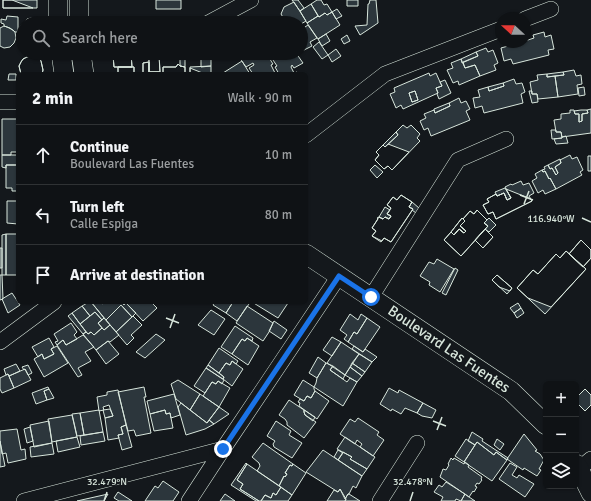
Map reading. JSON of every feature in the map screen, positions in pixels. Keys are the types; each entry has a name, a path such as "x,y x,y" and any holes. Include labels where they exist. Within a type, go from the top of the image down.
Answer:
{"street":[{"path":"58,0 58,16"},
{"path":"79,0 79,16"},
{"path":"221,16 251,0"},
{"path":"531,17 551,9"},
{"path":"308,133 385,74 495,30"},
{"path":"62,60 64,72"},
{"path":"82,60 84,72"},
{"path":"0,102 16,102"},
{"path":"371,297 458,160 506,139"},
{"name":"Boulevard Las Fuentes","path":"308,255 511,391 543,422"},
{"path":"189,501 339,276"},
{"path":"0,342 51,304"},
{"path":"380,501 417,444"},
{"path":"24,501 223,449"},
{"path":"582,464 591,493"}],"building":[{"path":"3,0 37,0 37,8 3,8"},
{"path":"3,0 12,0 33,8 3,8"},
{"path":"156,0 181,0 181,9 156,9"},
{"path":"292,0 298,0 304,8 300,11"},
{"path":"317,0 321,0 324,5 327,4 332,12 327,15 325,13 319,17 311,4"},
{"path":"347,0 358,0 358,6 347,6"},
{"path":"370,0 376,0 378,23 360,35 355,26 367,25 368,4"},
{"path":"294,2 303,16 282,16 281,14 284,7"},
{"path":"311,4 318,16 308,22 308,16 303,16 300,11"},
{"path":"337,9 342,16 336,19 332,12"},
{"path":"332,12 340,25 318,39 308,22 325,13 327,15"},
{"path":"7,16 16,17 16,32 1,23 1,19 6,20"},
{"path":"308,25 317,38 310,42 312,46 308,48"},
{"path":"4,26 15,32 16,38 10,47 4,48 0,46 0,28"},
{"path":"544,32 545,37 551,35 554,49 548,50 549,55 513,64 511,59 504,61 501,48 531,48 531,39 534,38 533,35"},
{"path":"326,34 330,41 322,46 318,39"},
{"path":"347,35 350,41 344,44 341,39"},
{"path":"319,42 328,55 322,59 313,47"},
{"path":"486,48 488,52 493,50 498,63 494,65 496,70 480,76 475,65 465,68 463,62 478,56 476,52"},
{"path":"336,49 341,56 332,62 328,55"},
{"path":"476,52 478,56 462,63 461,59"},
{"path":"461,59 465,68 475,65 480,76 459,85 458,81 453,83 447,70 453,68 451,63"},
{"path":"22,60 40,60 42,72 20,72 19,66"},
{"path":"22,60 40,60 42,72 20,72 19,66"},
{"path":"113,60 132,60 132,67 114,67"},
{"path":"113,60 132,60 132,67 114,67"},
{"path":"149,60 159,60 160,72 149,72"},
{"path":"149,60 159,60 160,72 149,72"},
{"path":"180,60 185,60 185,67 180,66"},
{"path":"201,60 211,60 211,66 201,67"},
{"path":"241,60 270,60 274,72 252,72 249,68 254,65 253,63 246,67"},
{"path":"273,60 301,60 303,63 294,68 292,65 291,67 294,72 278,72 275,67 277,66"},
{"path":"242,61 249,72 225,72"},
{"path":"149,62 149,72 143,72 143,63"},
{"path":"149,62 149,72 143,72 143,63"},
{"path":"178,64 185,67 185,72 163,72 163,67 176,67"},
{"path":"178,64 185,67 185,72 163,72 163,67 176,67"},
{"path":"211,66 211,72 190,72 190,67"},
{"path":"118,67 134,67 134,72 118,72"},
{"path":"118,67 134,67 134,72 118,72"},
{"path":"190,68 200,72 190,72"},
{"path":"574,70 576,76 581,75 582,84 577,85 578,94 558,97 555,76 564,75 563,72"},
{"path":"563,72 564,75 547,77 547,74"},
{"path":"429,73 430,76 436,73 442,86 436,88 438,93 403,109 401,105 396,108 390,94 395,92 394,88","holes":["415,91 418,100 412,102 409,93"]},
{"path":"9,74 16,74 16,80 8,80"},
{"path":"547,74 547,77 555,76 558,97 538,99 537,94 532,94 530,82 538,80 537,75"},
{"path":"514,79 516,84 522,83 525,92 521,94 523,103 484,113 482,106 475,108 473,98 480,97 478,90 488,87 489,91 504,86 503,83"},
{"path":"445,80 451,93 439,99 436,88 442,86 440,82"},
{"path":"503,83 504,86 489,91 488,87"},
{"path":"584,87 585,95 579,96 578,88"},
{"path":"415,91 418,100 412,102 409,93"},
{"path":"529,91 532,91 532,94 537,94 538,102 532,103"},
{"path":"459,98 461,103 466,101 470,109 466,111 470,120 431,136 428,128 424,130 420,121 426,118 424,114 434,110 435,113 450,106 449,103"},
{"path":"449,103 450,106 435,113 434,109"},
{"path":"591,109 591,133 562,137 561,132 556,132 554,120 561,119 561,114 570,113 570,110 574,110 575,114 579,114 579,122 582,121 582,114 588,113 587,110"},
{"path":"587,110 588,113 582,114 582,121 579,122 579,114 575,114 574,111"},
{"path":"2,119 16,119 16,152 11,152 11,155 2,155"},
{"path":"403,125 407,128 411,125 420,134 417,138 420,141 392,170 388,166 384,169 375,160 379,155 376,152 383,145 385,147 398,135 396,132"},
{"path":"551,130 561,132 562,138 552,139"},
{"path":"396,132 398,135 385,147 383,145"},
{"path":"566,136 568,143 556,144 554,139"},
{"path":"388,144 409,152 392,170 388,166 384,169 375,160 379,155 376,152 383,145 385,147"},
{"path":"2,155 16,155 16,165 6,165 6,168 2,167"},
{"path":"570,155 572,159 577,157 583,170 580,172 582,175 556,189 545,171 543,172 542,170 548,165 550,169 552,168 556,175 558,173 555,167 561,163 560,160"},
{"path":"588,156 591,156 591,171 588,171"},
{"path":"560,159 561,163 555,167 558,173 556,175 552,168 550,169 548,165"},
{"path":"6,165 16,165 16,191 12,191 12,188 6,188"},
{"path":"375,165 383,172 377,178 370,170"},
{"path":"542,170 543,172 545,171 556,189 545,194 543,190 538,193 532,181 537,178 535,174"},
{"path":"521,181 523,185 529,183 534,193 529,196 532,201 496,219 493,212 488,214 483,205 489,202 487,199 496,194 497,196 504,193 507,200 511,198 505,187"},
{"path":"505,188 511,198 507,200 504,193 497,196 495,192"},
{"path":"506,189 531,199 532,201 496,219 493,212 488,214 483,205 489,202 487,199 496,194 497,196 504,193 507,200 511,198"},
{"path":"401,195 412,202 409,207 413,209 391,242 384,238 382,241 372,236 376,231 372,228 378,219 377,218 379,217 383,219 385,217 389,219 391,216 387,214 391,208 387,205 393,197 397,200"},
{"path":"401,195 412,202 409,207 413,209 391,242 384,238 381,242 372,236 376,231 372,228 379,217 389,219 391,216 387,214 391,208 387,205 393,197 397,200"},
{"path":"7,201 16,201 16,224 7,223"},
{"path":"412,202 419,208 416,213 409,207"},
{"path":"385,207 390,210 387,214 391,216 389,219 379,217"},
{"path":"477,210 487,220 484,223 488,226 461,256 444,240 451,232 454,235 459,229 464,233 466,231 460,226 465,221 463,219 470,211 474,214"},
{"path":"477,210 487,220 484,223 488,226 461,256 444,240 451,232 454,235 459,229 464,233 466,231 460,226 465,221 463,219 470,211 474,214"},
{"path":"462,218 465,221 460,226 466,231 464,233 459,229 454,235 451,232"},
{"path":"462,218 465,221 460,226 466,231 464,233 459,229 454,235 451,232"},
{"path":"489,218 496,225 489,232 485,229 488,226 484,223"},
{"path":"485,229 493,237 483,248 475,240"},
{"path":"485,229 493,237 483,248 475,240"},
{"path":"6,234 16,234 16,275 6,275"},
{"path":"6,234 6,275 2,275 2,235"},
{"path":"581,240 591,250 591,258 583,267 569,254"},
{"path":"581,240 591,250 591,258 583,267 569,254"},
{"path":"0,248 2,248 2,268 0,268"},
{"path":"566,251 586,269 551,307 528,298 517,288 533,270 538,274 556,254 560,258"},
{"path":"566,251 586,269 545,314 517,288 533,270 538,274 556,254 560,258"},
{"path":"437,259 454,269 440,292 429,285 430,282 420,276 429,262 434,264"},
{"path":"455,268 458,270 446,295 442,293"},
{"path":"0,275 2,275 3,299 0,300"},
{"path":"497,275 512,288 510,291 499,287 492,280"},
{"path":"497,275 512,288 507,294 492,280"},
{"path":"12,293 16,299 16,304 20,305 8,313 2,299"},
{"path":"518,303 521,308 514,313 510,308"},
{"path":"86,304 93,304 104,318 102,320 95,312 90,316 82,306"},
{"path":"93,304 127,304 136,313 132,317 121,305 106,320"},
{"path":"127,304 153,304 157,308 143,321"},
{"path":"214,304 232,304 226,313 213,305"},
{"path":"232,304 249,304 237,321 226,313"},
{"path":"255,304 287,304 278,318"},
{"path":"121,305 132,317 116,332 106,320"},
{"path":"82,306 90,316 80,324 72,313"},
{"path":"247,306 273,323 263,341 236,323"},
{"path":"521,308 524,313 517,318 514,313"},
{"path":"211,310 225,319 214,335 198,325"},
{"path":"95,312 102,320 98,323 102,328 94,335 91,332 88,334 80,324"},
{"path":"72,313 86,332 83,334 68,316"},
{"path":"350,314 358,320 361,314 367,318 357,334 354,332 348,342 344,339 347,335 340,330"},
{"path":"133,316 142,325 131,335 134,338 127,345 116,332"},
{"path":"104,318 110,325 104,330 98,323"},
{"path":"367,318 380,327 363,352 348,342 354,332 357,334"},
{"path":"274,321 287,330 281,339 269,331"},
{"path":"71,323 77,332 74,335 77,339 66,345 63,340 57,345 55,342 58,341 54,334"},
{"path":"110,325 119,335 96,350 83,334 86,332 88,334 91,332 94,335 102,328 104,330"},
{"path":"235,326 253,338 252,341 247,338 245,341 242,339 232,354 221,347"},
{"path":"156,334 165,340 145,358 136,352"},
{"path":"83,335 94,347 85,352 91,361 78,368 82,375 78,377 57,345 63,340 66,345"},
{"path":"332,337 341,342 332,356 323,350"},
{"path":"49,338 54,347 51,349 54,354 44,359 42,354 38,357 32,347"},
{"path":"247,338 259,346 248,365 232,354 242,339 245,341"},
{"path":"108,341 119,354 106,364 96,350"},
{"path":"341,342 359,354 345,375 327,363"},
{"path":"57,346 68,363 44,377 34,359 42,354 44,359 54,354 51,349"},
{"path":"354,346 363,352 365,349 377,357 372,362 352,349"},
{"path":"219,348 238,361 236,364 232,361 230,365 226,363 219,373 208,365"},
{"path":"359,354 372,362 365,372 352,363"},
{"path":"318,357 326,363 317,378 309,373"},
{"path":"232,361 243,369 232,386 223,379 224,377 219,373 226,363 230,365"},
{"path":"326,363 333,366 330,370 347,382 350,378 357,382 343,406 314,387 317,378"},
{"path":"352,363 365,372 362,376 350,367"},
{"path":"16,364 20,371 9,376 8,374 6,375 4,369"},
{"path":"28,365 32,373 28,375 22,367"},
{"path":"208,365 224,377 223,379 206,368"},
{"path":"333,366 345,375 343,379 330,370"},
{"path":"350,367 362,376 357,382 345,375"},
{"path":"206,368 224,380 222,384 218,381 216,384 212,382 205,393 194,386"},
{"path":"25,369 31,380 14,388 9,376"},
{"path":"8,374 14,388 2,393 0,389 0,378"},
{"path":"178,380 200,394 190,410 176,399 171,384"},
{"path":"303,380 314,387 315,391 311,398 307,396 304,401 294,395"},
{"path":"218,381 230,388 219,407 203,396 212,382 216,384"},
{"path":"48,387 49,389 44,391 47,400 36,404 32,393"},
{"path":"144,387 146,397 144,397 151,433 136,436 134,430 128,431 118,392"},
{"path":"389,388 398,393 399,390 423,403 417,413 405,408 401,414 392,409 391,411 380,404"},
{"path":"49,389 54,398 47,400 44,391"},
{"path":"585,389 591,395 591,405 585,411 579,405 579,395"},
{"path":"118,390 126,425 121,427 123,434 118,435 119,438 108,440 105,418 113,416 109,405 103,407 104,410 99,411 97,397 107,395 107,392"},
{"path":"315,391 329,401 317,419 299,406 300,403 298,402 300,399 304,401 307,396 311,398"},
{"path":"174,394 180,415 171,418 170,413 166,414 165,410 150,414 147,401"},
{"path":"200,394 219,407 207,423 190,410"},
{"path":"289,400 304,410 305,415 316,422 304,438 287,425 285,419 279,415"},
{"path":"181,403 207,423 209,420 214,424 205,429 186,435 178,407"},
{"path":"423,403 436,410 432,418 422,416 417,413"},
{"path":"219,407 229,414 214,424 209,420"},
{"path":"110,409 113,416 105,418 103,410"},
{"path":"99,410 103,432 84,435 80,413"},
{"path":"165,410 166,414 170,413 173,428 154,431 150,414"},
{"path":"304,410 315,417 313,421 305,415"},
{"path":"80,413 84,435 77,436 72,414"},
{"path":"72,415 77,437 52,442 48,419"},
{"path":"358,418 379,432 377,435 384,440 373,456 360,447 362,444 357,440 355,444 340,434 350,419 355,422"},
{"path":"49,421 52,443 34,447 30,425"},
{"path":"276,421 291,431 289,435 302,443 292,458 274,447 273,444 275,441 267,436"},
{"path":"126,425 132,447 122,450 118,435 123,434 121,427"},
{"path":"30,427 33,441 27,443 24,429"},
{"path":"17,429 21,450 25,449 26,459 8,463 6,453 2,454 0,431"},
{"path":"103,432 105,441 81,445 80,436"},
{"path":"472,432 483,439 482,441 508,458 507,460 496,452 494,455 477,442 475,445 468,441"},
{"path":"524,434 537,450 535,451 540,454 543,462 539,469 541,470 537,476 524,468 523,470 507,459"},
{"path":"77,437 80,447 58,452 56,441"},
{"path":"345,437 375,457 367,469 350,459 352,457 337,449"},
{"path":"466,439 475,445 464,462 455,456"},
{"path":"497,439 504,444 500,450 494,445"},
{"path":"0,441 5,466 0,467"},
{"path":"477,442 494,455 496,452 507,460 492,481 464,462"},
{"path":"52,443 54,454 31,457 30,447"},
{"path":"263,443 293,464 292,466 290,465 285,473 287,474 285,477 284,476 279,486 257,471 260,466 259,463 252,457"},
{"path":"323,450 362,476 356,488 353,486 345,499 340,489 338,492 306,472"},
{"path":"338,450 343,453 338,460 334,457"},
{"path":"343,452 352,457 350,459 367,469 362,476 338,460"},
{"path":"451,458 453,460 454,458 464,464 465,462 469,465 468,467 482,477 482,480 479,484 477,483 475,486 477,487 469,497 440,477 443,469 446,470 449,465 448,464"},
{"path":"246,463 247,464 237,480 243,484 240,489 259,501 256,501 231,485"},
{"path":"510,463 517,467 512,475 517,478 519,475 534,484 525,497 499,479"},
{"path":"247,464 281,487 276,495 273,493 271,498 265,495 261,501 259,501 240,489 243,484 237,480"},
{"path":"293,464 306,473 292,495 279,486 284,476 285,477 287,474 285,473 290,465 292,466"},
{"path":"163,481 179,492 173,501 145,501 155,486 158,488"},
{"path":"446,482 465,494 461,501 456,499 455,501 441,501 443,497 434,492 439,485 442,487"},
{"path":"281,487 292,495 288,501 261,501 265,495 271,498 273,493 276,495"},
{"path":"340,489 346,499 345,501 327,501 334,490 338,492"},
{"path":"118,492 132,501 119,501 114,498"},
{"path":"108,494 104,501 77,501"},
{"path":"225,494 235,501 220,501"},
{"path":"349,494 360,501 345,501"},
{"path":"465,494 469,497 475,501 461,501"}],"route":[{"path":"223,449 339,276 371,297"}]}
